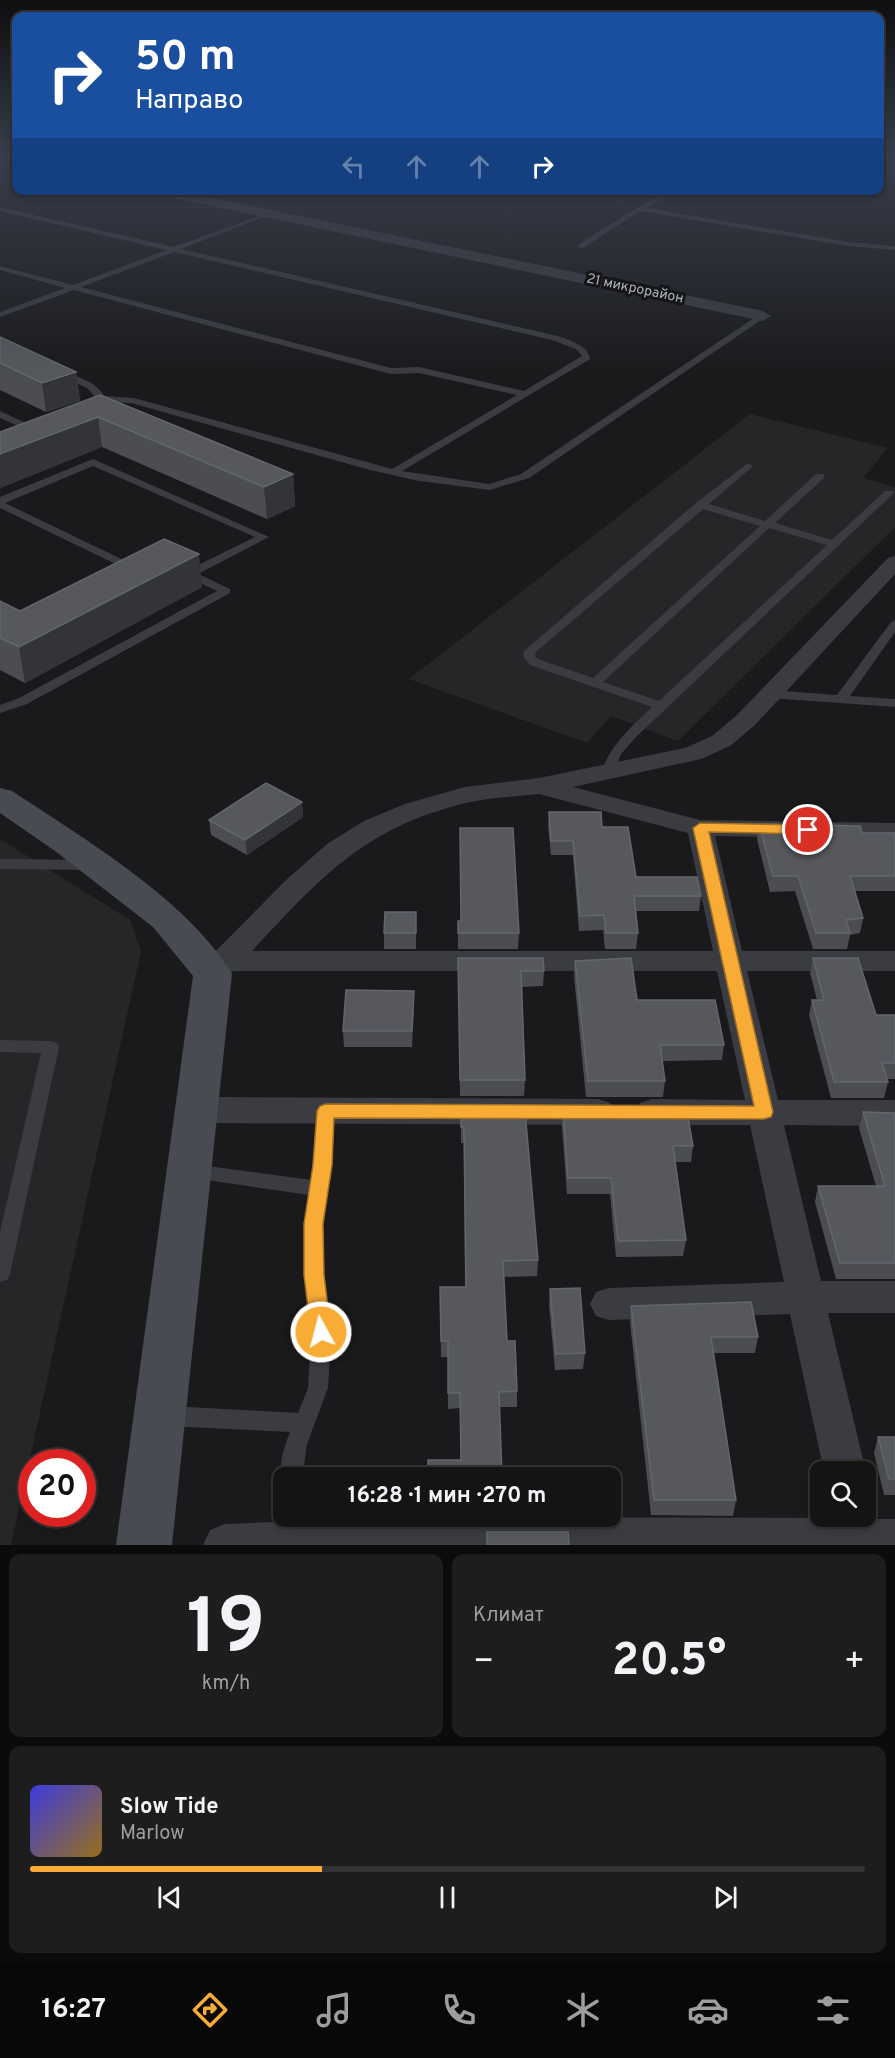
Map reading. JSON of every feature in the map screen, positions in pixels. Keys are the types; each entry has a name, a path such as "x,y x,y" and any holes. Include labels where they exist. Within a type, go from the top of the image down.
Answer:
{"street":[{"name":"21 микрорайон","path":"350,231 763,315"},
{"path":"144,1545 195,1110 218,968 295,887 338,850 373,827 414,810 465,795 539,786 692,754 721,741 745,721 895,562"},
{"path":"539,786 700,828 895,831"},
{"path":"0,798 96,865 165,918 218,968 895,961"},
{"path":"700,828 843,1461"},
{"path":"195,1110 895,1113"},
{"path":"609,1304 806,1297 895,1297"},
{"path":"225,1545 283,1534 404,1538 868,1536"}],"lane":[{"path":"95,231 555,338 579,347 587,357 394,472"},
{"path":"0,315 222,231"},
{"path":"580,246 604,231"},
{"path":"771,231 848,244 895,248"},
{"path":"0,268 76,286 391,371 419,370 525,394"},
{"path":"90,405 101,399 131,400 394,472 490,487 525,476 763,315"},
{"path":"54,371 92,387 100,394 101,399"},
{"path":"0,440 30,425 1,415"},
{"path":"0,502 93,462 264,537 189,573"},
{"path":"661,706 534,662 529,656 530,651 748,466"},
{"path":"595,683 820,476"},
{"path":"609,770 621,744 889,493"},
{"path":"0,502 140,573"},
{"path":"700,505 834,544"},
{"path":"0,709 23,701 226,591 172,566"},
{"path":"841,699 895,624"},
{"path":"770,694 895,703"},
{"path":"0,864 96,865"},
{"path":"0,1046 51,1047 0,1274"},
{"path":"293,1467 296,1444 318,1388 321,1332 314,1275 314,1224 326,1111"},
{"path":"188,1170 319,1189"},
{"path":"161,1415 304,1423"}],"shaded area":[{"path":"750,414 888,448 863,478 895,487 895,527 678,741 611,716 587,743 409,679"},
{"path":"0,839 130,920 141,951 32,1449 18,1449 18,1513 11,1545 0,1545"}],"building":[{"path":"0,337 76,372 42,383 0,363"},
{"path":"100,395 293,474 264,487 98,417 0,454 0,432"},
{"path":"164,539 199,554 19,647 0,638 0,601 20,611"},
{"path":"266,783 302,802 245,840 209,820"},
{"path":"549,812 601,812 602,827 628,827 636,877 697,877 701,896 634,896 638,933 606,933 604,915 580,916 573,841 551,841"},
{"path":"759,824 860,826 862,833 895,833 895,876 850,876 863,918 846,920 850,933 816,933 798,876 773,876"},
{"path":"460,828 513,828 519,933 458,933 458,921 461,921"},
{"path":"385,912 416,912 416,933 384,933"},
{"path":"458,958 543,958 544,971 521,971 525,1080 460,1080"},
{"path":"631,958 637,1000 715,1000 724,1045 660,1045 665,1081 588,1081 575,961"},
{"path":"813,958 858,958 876,1015 895,1015 895,1063 882,1063 888,1082 834,1082 812,1000 824,1000"},
{"path":"346,990 414,991 412,1031 343,1031"},
{"path":"461,1110 525,1111 538,1260 503,1261 507,1341 515,1341 517,1391 499,1392 502,1467 428,1467 428,1460 461,1460 460,1393 448,1393 448,1341 441,1341 440,1287 466,1287 464,1127 461,1127"},
{"path":"563,1111 687,1111 693,1146 673,1146 686,1240 618,1241 611,1178 568,1178"},
{"path":"863,1112 895,1113 895,1263 840,1263 818,1186 885,1186"},
{"path":"580,1288 585,1353 556,1354 550,1289"},
{"path":"751,1302 758,1337 711,1337 736,1500 654,1500 631,1306"},
{"path":"878,1437 895,1437 895,1479 889,1479"},
{"path":"487,1532 568,1532 569,1545 487,1545"}],"route":[{"path":"321,1332 314,1275 314,1224 326,1111 764,1112 700,828 808,830"}]}
